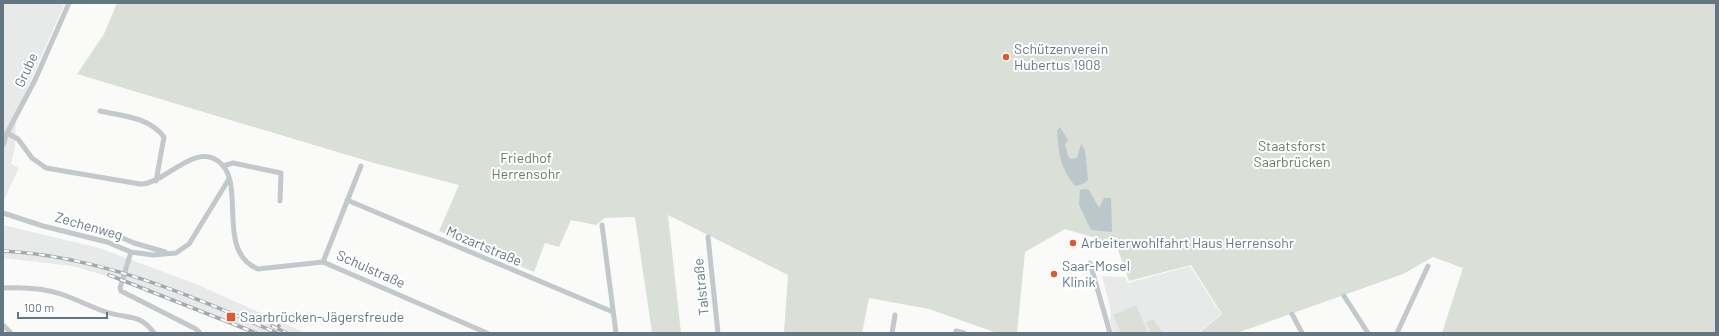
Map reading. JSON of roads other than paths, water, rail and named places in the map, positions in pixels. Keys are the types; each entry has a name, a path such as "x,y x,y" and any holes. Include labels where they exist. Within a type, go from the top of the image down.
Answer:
{"street":[{"name":"Grube","path":"3,145 7,133 35,80 69,3"},
{"path":"100,111 144,120 162,134 164,137 156,181"},
{"path":"7,133 18,139 32,158 46,168 140,184 151,184 176,167 197,159 212,158 223,166 232,163 282,173 280,200"},
{"name":"Schulstraße","path":"223,166 227,171 229,179 234,234 237,246 249,266 258,269 323,262 487,333"},
{"path":"323,262 361,166"},
{"name":"Zechenweg","path":"3,213 43,226 121,246 131,252 153,255 170,253 182,250 189,244 229,179"},
{"name":"Mozartstraße","path":"347,200 613,312"},
{"name":"Zechenweg","path":"66,221 115,233 134,243 170,253"},
{"path":"602,225 616,333"},
{"name":"Talstraße","path":"708,237 718,333"},
{"path":"131,252 120,288 123,294 196,329 200,333"},
{"path":"1090,263 1110,333"},
{"path":"1397,333 1428,266"},
{"path":"3,288 26,288 61,294 114,314 138,318 147,323 154,333"},
{"path":"1344,296 1368,333"},
{"path":"1292,314 1302,333"},
{"path":"892,333 895,315"},
{"path":"3,325 11,333"},
{"path":"956,331 964,333"}],"railway":[{"path":"3,251 39,254 109,269 177,292 277,333"},
{"path":"109,275 256,333"},
{"path":"261,317 279,326"},
{"path":"272,326 287,333"}],"place":[{"name":"Schützenverein Hubertus 1908","path":"1006,57"},
{"name":"Arbeiterwohlfahrt Haus Herrensohr","path":"1073,243"},
{"name":"Saar-Mosel Klinik","path":"1054,274"},
{"name":"Saarbrücken-Jägersfreude","path":"231,317"}],"park label":[{"name":"Staatsforst Saarbrücken","path":"1292,154"},
{"name":"Friedhof Herrensohr","path":"526,166"}]}
